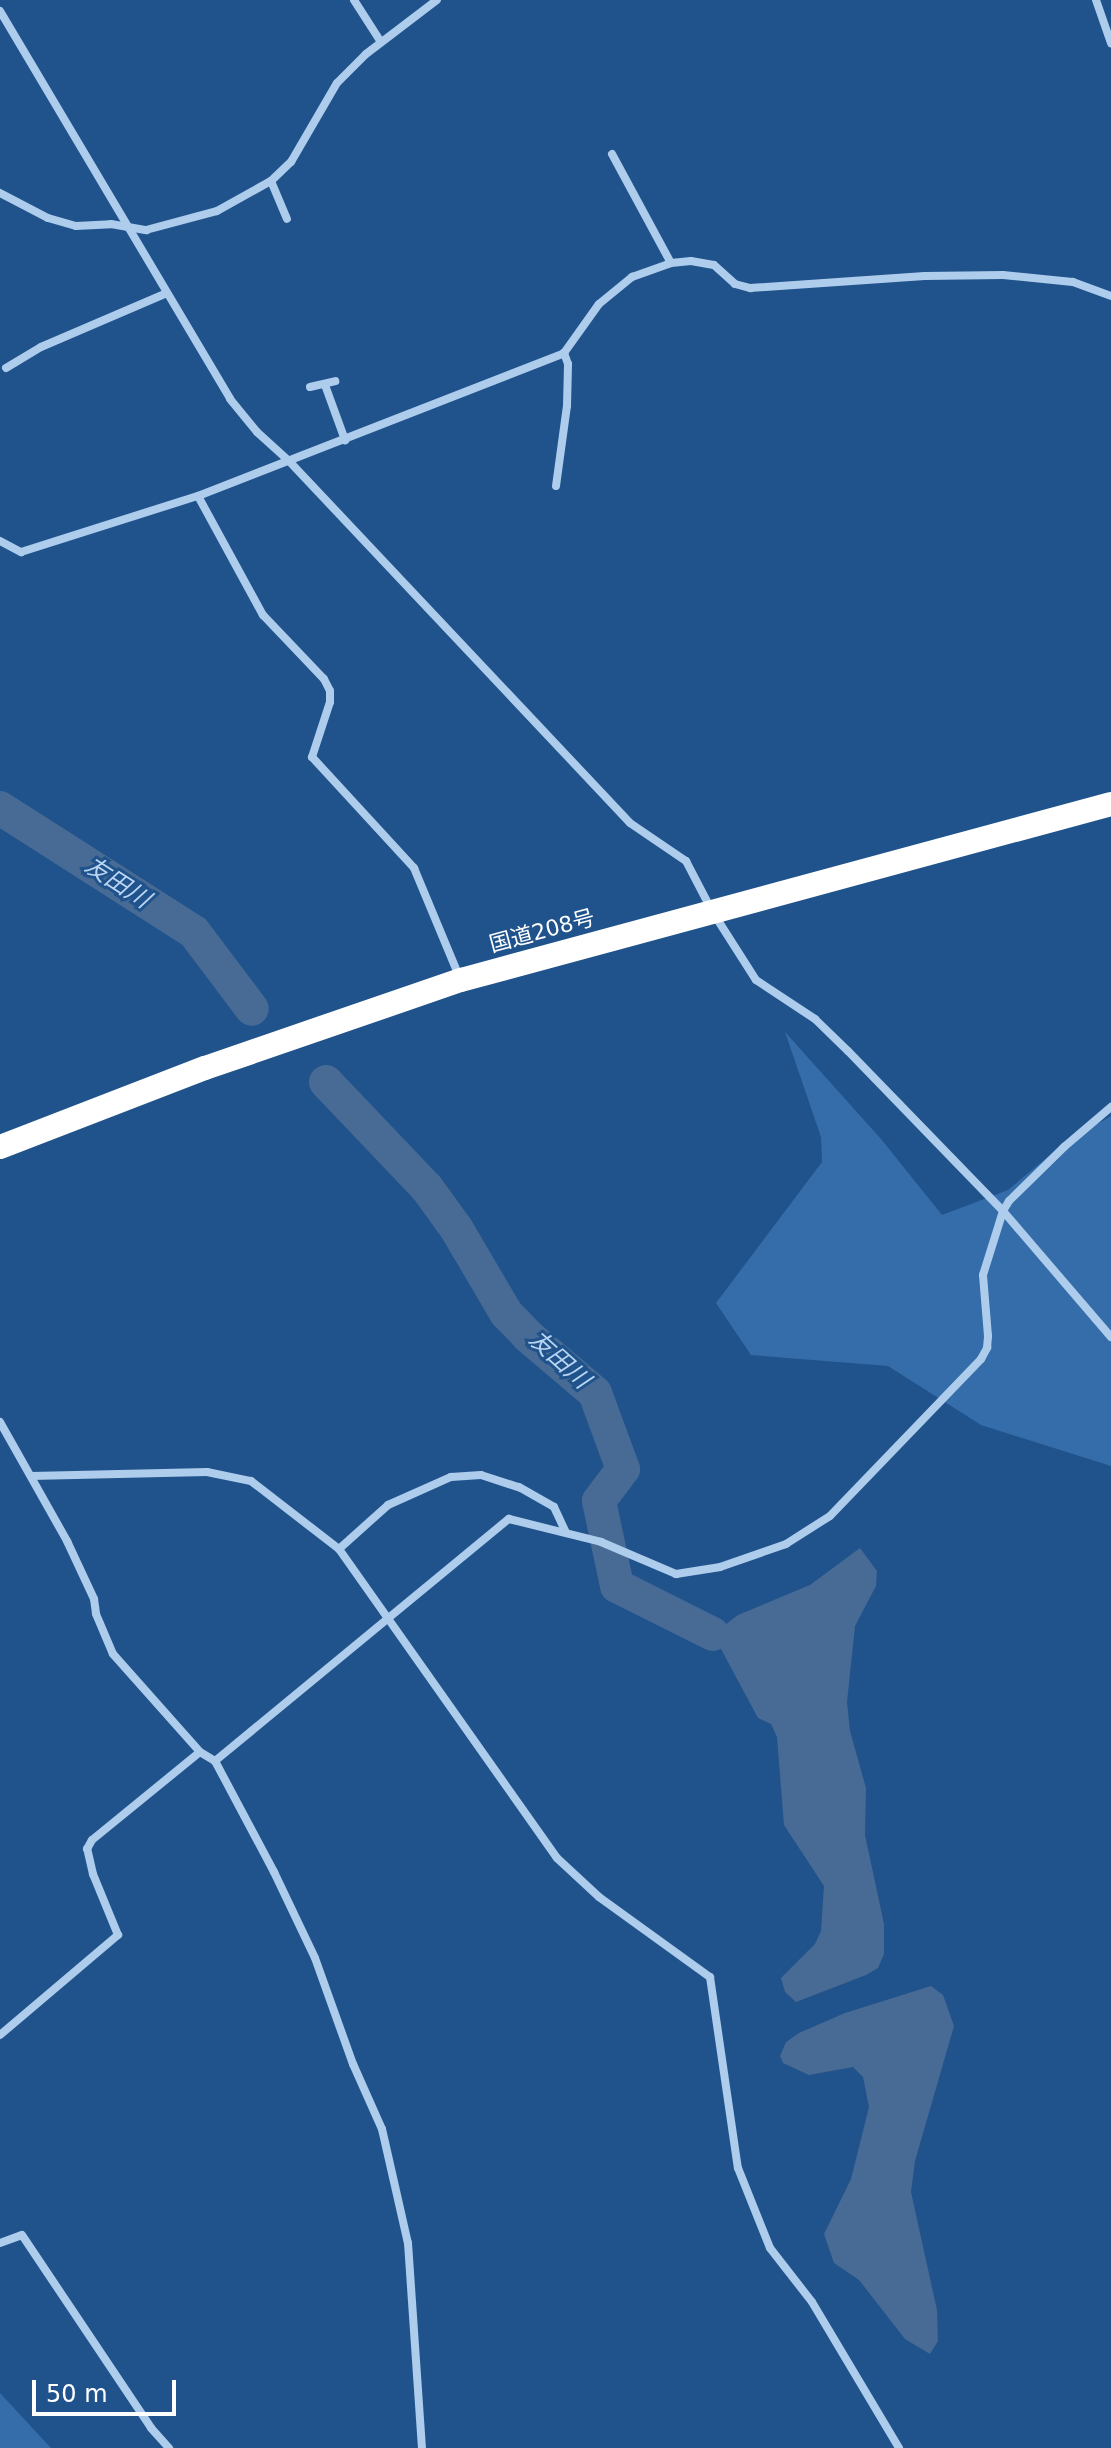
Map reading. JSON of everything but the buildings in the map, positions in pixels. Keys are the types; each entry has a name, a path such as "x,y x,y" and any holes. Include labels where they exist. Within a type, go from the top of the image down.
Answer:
{"highway":[{"name":"国道208号","path":"0,1147 205,1068 461,980 1111,804"}],"street":[{"path":"354,0 381,42"},
{"path":"0,193 48,218 76,226 111,224 130,230 146,230 217,211 271,181 291,162 337,83 381,42 437,0"},
{"path":"1096,0 1111,43"},
{"path":"0,11 230,399 257,432 289,461 630,823 686,861 712,911 756,980 815,1019 1003,1211 1111,1337"},
{"path":"612,154 671,263"},
{"path":"271,181 287,219"},
{"path":"0,541 21,552 198,496 564,353 599,304 632,277 671,263 714,265 735,284 750,288 925,276 1003,275 1073,282 1111,296"},
{"path":"6,368 41,347 167,293"},
{"path":"556,486 567,406 568,364 564,353"},
{"path":"310,387 335,381"},
{"path":"325,385 345,440"},
{"path":"198,496 263,615 324,679 330,691 330,702 312,757 414,868 461,980"},
{"path":"215,1761 509,1519 601,1542 676,1574 720,1567 786,1544 830,1516 959,1385 987,1348 983,1275 1003,1211 1009,1201 1064,1147 1111,1107"},
{"path":"0,1422 67,1541 113,1654 200,1752 215,1761 315,1958 353,2064 382,2129 408,2243 416,2323 422,2448"},
{"path":"31,1476 207,1472 251,1481 339,1549 557,1858 599,1897 710,1977 738,2168 770,2248 812,2302 899,2448"},
{"path":"339,1549 388,1505 451,1477 481,1475 519,1487 554,1507 565,1531"},
{"path":"0,2035 118,1935 93,1874 87,1849 92,1840 200,1752"},
{"path":"0,2243 22,2235 151,2428 169,2448"}],"shaded area":[{"path":"785,1032 881,1139 942,1215 1008,1190 1063,1144 1111,1116 1111,1466 981,1425 888,1366 751,1355 716,1303 822,1162 821,1137"},
{"path":"860,1548 877,1571 876,1586 855,1626 847,1702 850,1731 866,1788 865,1835 884,1924 884,1954 878,1968 866,1975 796,2002 785,1992 781,1978 815,1944 821,1931 824,1886 784,1825 777,1737 771,1724 758,1718 713,1634 738,1615 810,1585"},
{"path":"931,1986 943,1995 954,2026 915,2161 911,2192 937,2310 938,2341 930,2354 905,2339 859,2280 834,2263 824,2234 851,2179 869,2107 863,2077 853,2067 809,2075 783,2063 780,2056 786,2042 799,2033 845,2013"},
{"path":"0,2393 51,2448 0,2448"}],"waterway":[{"name":"友田川","path":"0,808 194,932 252,1009"},
{"name":"友田川","path":"326,1082 427,1188 456,1228 506,1313 595,1393 623,1469 599,1501 617,1586 713,1634"}]}
